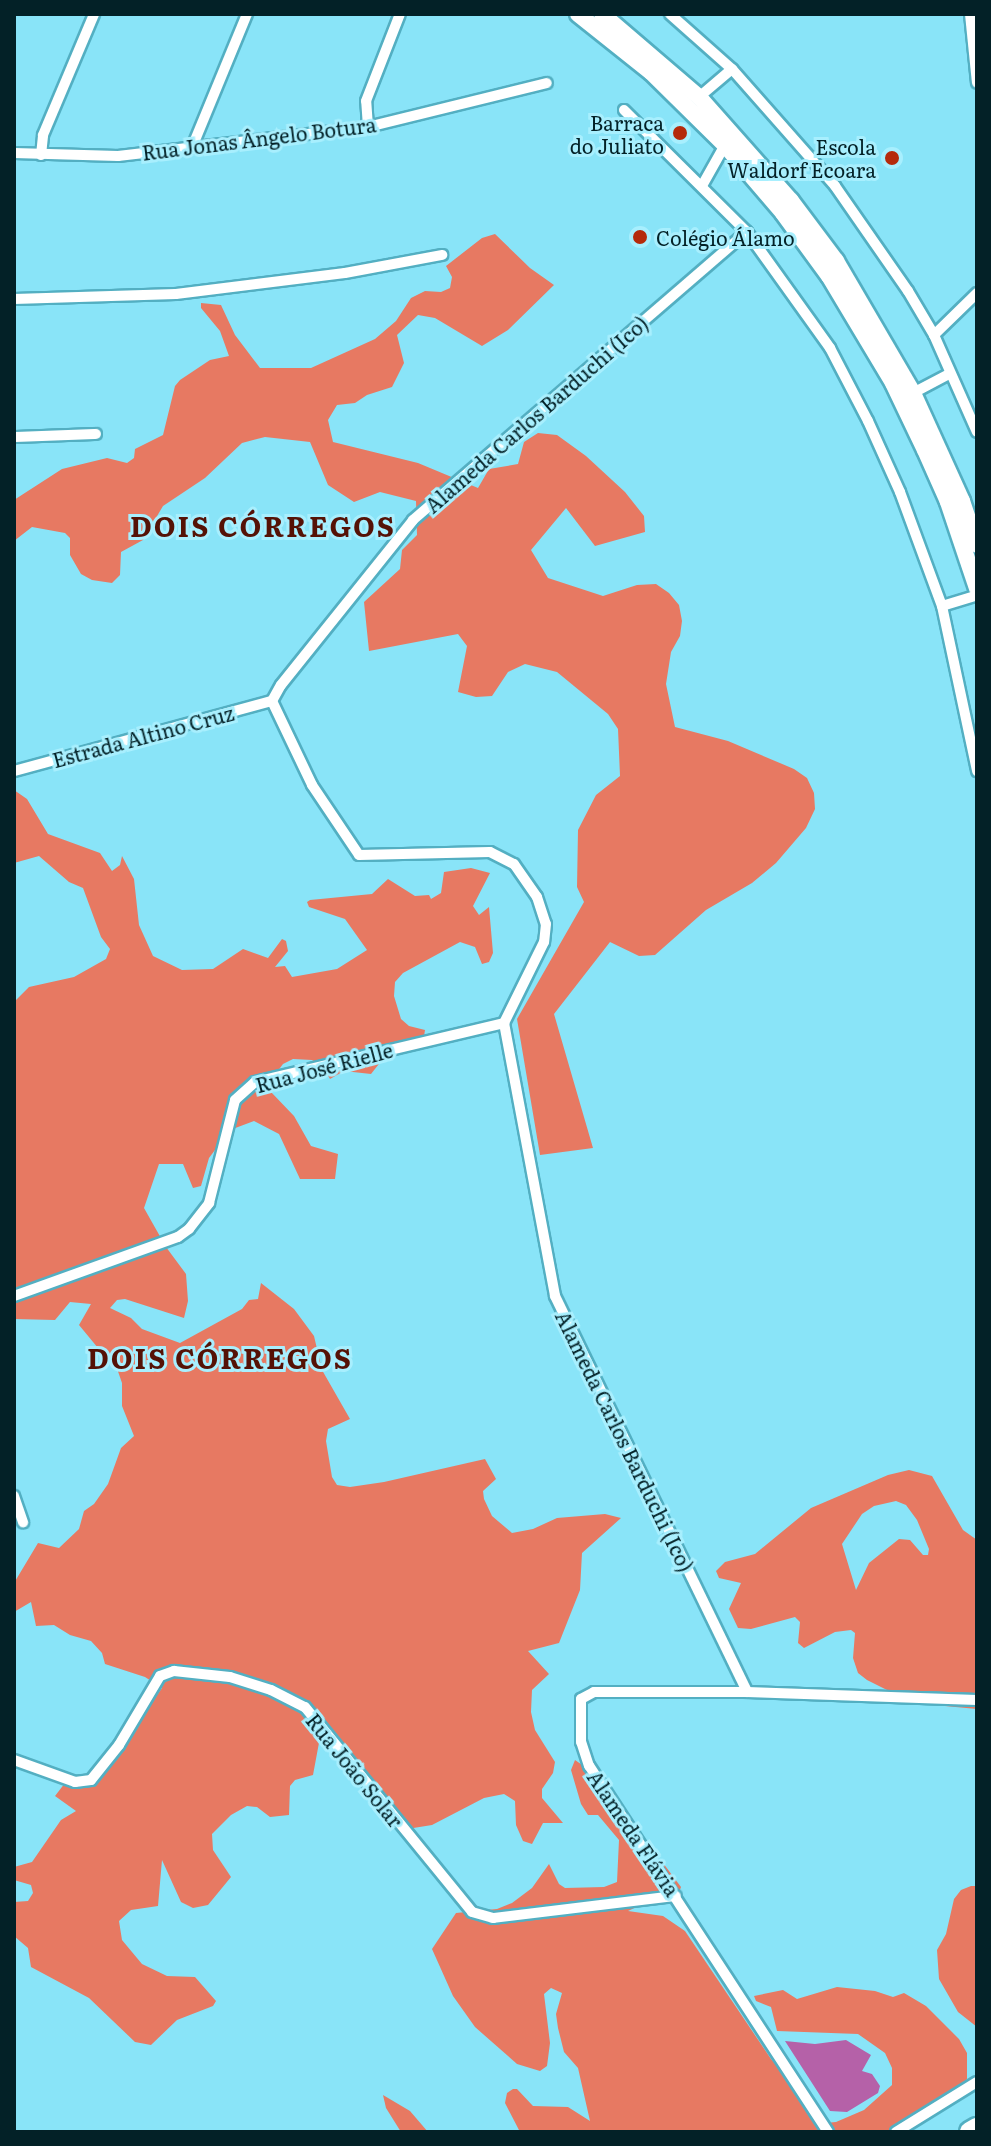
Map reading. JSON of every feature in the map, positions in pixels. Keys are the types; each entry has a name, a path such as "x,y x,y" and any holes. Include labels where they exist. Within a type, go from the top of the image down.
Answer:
{"highway":[{"path":"970,2132 977,2128"}],"main road":[{"path":"578,14 659,80 725,145 783,213 861,328 925,450 948,502 977,588"},
{"path":"602,14 699,97 791,201 836,261 913,393 953,477 977,545"}],"street":[{"path":"41,155 43,135 94,14"},
{"path":"193,145 247,14"},
{"path":"368,127 366,101 400,14"},
{"path":"670,14 732,69 835,186 908,291 934,335 977,432"},
{"path":"970,14 977,83"},
{"path":"699,97 732,69"},
{"name":"Rua Jonas Ângelo Botura","path":"14,153 118,156 368,127 547,83"},
{"path":"624,110 703,184 747,232 806,311 868,421 942,606 977,771"},
{"path":"703,184 725,145"},
{"name":"Alameda Carlos Barduchi (Ico)","path":"272,701 413,520 747,232"},
{"path":"14,299 176,294 345,273 442,255"},
{"path":"934,335 977,293"},
{"path":"913,393 949,374"},
{"path":"14,437 96,434"},
{"path":"942,606 977,595"},
{"path":"272,701 312,785 359,855 490,852 514,864 543,909 545,934 504,1023"},
{"name":"Estrada Altino Cruz","path":"14,771 272,701"},
{"name":"Alameda Carlos Barduchi (Ico)","path":"504,1023 555,1296 747,1692"},
{"name":"Rua José Rielle","path":"14,1296 178,1237 189,1229 209,1203 231,1108 244,1089 255,1082 504,1023"},
{"path":"14,1496 23,1522"},
{"name":"Rua João Solar","path":"14,1760 75,1782 91,1780 119,1745 160,1676 174,1671 230,1677 290,1697 305,1707 472,1912 493,1918 676,1896"},
{"name":"Alameda Flávia","path":"828,2132 589,1766 581,1742 581,1699 594,1692 747,1692 977,1700"},
{"path":"896,2132 977,2082"}],"shaded area":[{"path":"495,234 530,268 554,285 508,330 482,346 435,318 418,315 397,335 404,363 392,387 367,395 355,403 337,405 328,420 333,442 418,463 478,488 489,469 518,464 524,442 538,433 557,435 586,456 625,492 644,516 645,532 595,546 566,508 531,550 548,578 603,596 637,585 656,584 669,593 679,605 682,621 680,636 671,652 666,684 675,727 728,741 794,769 807,778 814,793 815,809 806,828 776,863 752,883 706,910 655,955 639,956 610,942 554,1014 593,1148 540,1155 517,1019 584,902 577,887 578,830 596,795 620,776 618,729 608,714 557,672 525,664 508,672 492,696 476,697 458,692 467,646 458,634 369,651 364,602 400,569 402,550 417,535 416,501 380,492 354,502 328,485 310,442 265,437 242,443 205,478 163,506 143,540 121,552 120,575 112,583 92,580 81,574 70,555 70,538 65,533 32,527 14,541 14,500 62,469 107,458 127,463 134,458 135,449 163,435 175,386 180,380 210,360 229,356 220,331 201,308 201,303 221,305 235,335 260,368 311,368 375,339 396,321 411,298 425,291 441,292 450,288 452,277 446,266 482,238"},
{"path":"14,790 27,799 48,834 100,853 112,871 120,865 122,856 134,879 139,925 153,956 182,970 213,969 243,949 268,958 282,939 286,941 288,951 275,967 285,966 292,977 337,969 367,950 345,919 309,907 307,902 310,900 372,894 388,879 415,896 429,895 431,899 441,893 444,872 471,868 490,873 473,906 479,915 489,907 493,953 489,962 482,964 475,947 460,942 403,973 395,982 394,996 401,1019 409,1026 425,1030 423,1043 386,1055 371,1074 344,1071 330,1079 322,1066 312,1060 293,1059 283,1064 271,1080 271,1092 294,1116 311,1146 338,1154 335,1179 300,1179 279,1134 254,1121 230,1130 209,1158 201,1186 193,1188 183,1164 159,1164 144,1208 186,1274 188,1301 184,1318 125,1299 117,1300 110,1308 131,1318 142,1329 180,1343 242,1309 249,1300 258,1299 261,1283 294,1309 314,1336 322,1370 350,1419 328,1429 326,1441 332,1477 337,1485 350,1487 384,1482 485,1459 496,1479 483,1491 484,1499 492,1516 512,1533 533,1529 557,1518 605,1514 621,1518 582,1553 580,1590 559,1643 528,1651 549,1674 532,1690 531,1712 535,1730 555,1762 553,1773 542,1789 542,1798 563,1823 543,1823 532,1844 523,1841 516,1825 515,1801 504,1794 484,1798 432,1825 407,1829 359,1784 347,1761 321,1732 313,1775 295,1780 290,1786 289,1815 270,1817 257,1807 247,1806 231,1815 212,1834 213,1850 231,1877 208,1905 193,1908 181,1902 162,1860 158,1906 131,1910 119,1921 122,1940 142,1964 167,1976 195,1977 216,2001 213,2006 177,2020 151,2045 135,2042 89,1998 31,1967 28,1948 14,1936 14,1902 28,1901 33,1893 31,1885 14,1880 14,1867 32,1862 61,1820 76,1811 55,1796 65,1783 82,1777 119,1749 162,1688 145,1677 105,1664 102,1653 91,1641 70,1635 54,1625 36,1626 31,1602 14,1612 14,1583 38,1543 59,1548 79,1529 84,1511 94,1504 108,1484 121,1448 134,1436 122,1406 122,1383 113,1357 98,1348 79,1325 91,1304 70,1302 55,1320 14,1319 14,1002 29,987 74,977 106,959 110,949 101,937 83,888 69,882 39,856 14,863"},
{"path":"909,1470 932,1476 963,1530 977,1540 977,1709 913,1703 867,1680 858,1673 853,1658 855,1633 851,1630 835,1632 804,1648 798,1643 800,1622 795,1617 751,1629 738,1628 729,1609 741,1583 719,1578 716,1571 725,1562 755,1554 811,1508 888,1475","holes":["896,1501 906,1505 917,1520 929,1549 928,1555 923,1555 910,1540 899,1539 869,1563 856,1590 842,1544 862,1514 874,1506"]},
{"path":"575,1760 588,1769 647,1855 663,1863 681,1887 678,1895 663,1888 651,1900 628,1911 663,1916 685,1931 771,2059 792,2083 820,2132 520,2132 505,2103 507,2093 513,2089 517,2089 533,2106 568,2107 590,2121 578,2068 564,2052 558,2028 556,2014 562,1993 551,1988 544,1994 550,2043 547,2066 540,2071 517,2064 475,2027 453,1996 432,1949 456,1913 497,1909 512,1903 532,1888 549,1864 559,1884 565,1888 604,1887 617,1882 619,1840 598,1815 588,1815 581,1804 571,1770"},
{"path":"977,1886 977,2027 958,2012 939,1979 937,1950 946,1934 954,1899 961,1890"},
{"path":"837,1987 875,1991 893,1997 904,1993 926,2006 959,2039 967,2053 967,2079 960,2087 892,2132 828,2132 825,2123 836,2122 864,2110 892,2085 892,2068 885,2053 858,2034 777,2031 771,2007 756,2001 754,1996 783,1990 797,1999"},
{"path":"846,2040 871,2055 862,2071 872,2074 880,2086 878,2093 847,2112 830,2111 785,2041 815,2044"},
{"path":"383,2095 410,2111 428,2132 401,2132 386,2108"}],"place":[{"name":"Barraca do Juliato","path":"680,133"},
{"name":"Escola Waldorf Ecoara","path":"892,158"},
{"name":"Colégio Álamo","path":"640,237"}],"district":[{"name":"DOIS CÓRREGOS","path":"263,525"},
{"name":"DOIS CÓRREGOS","path":"220,1357"}]}
